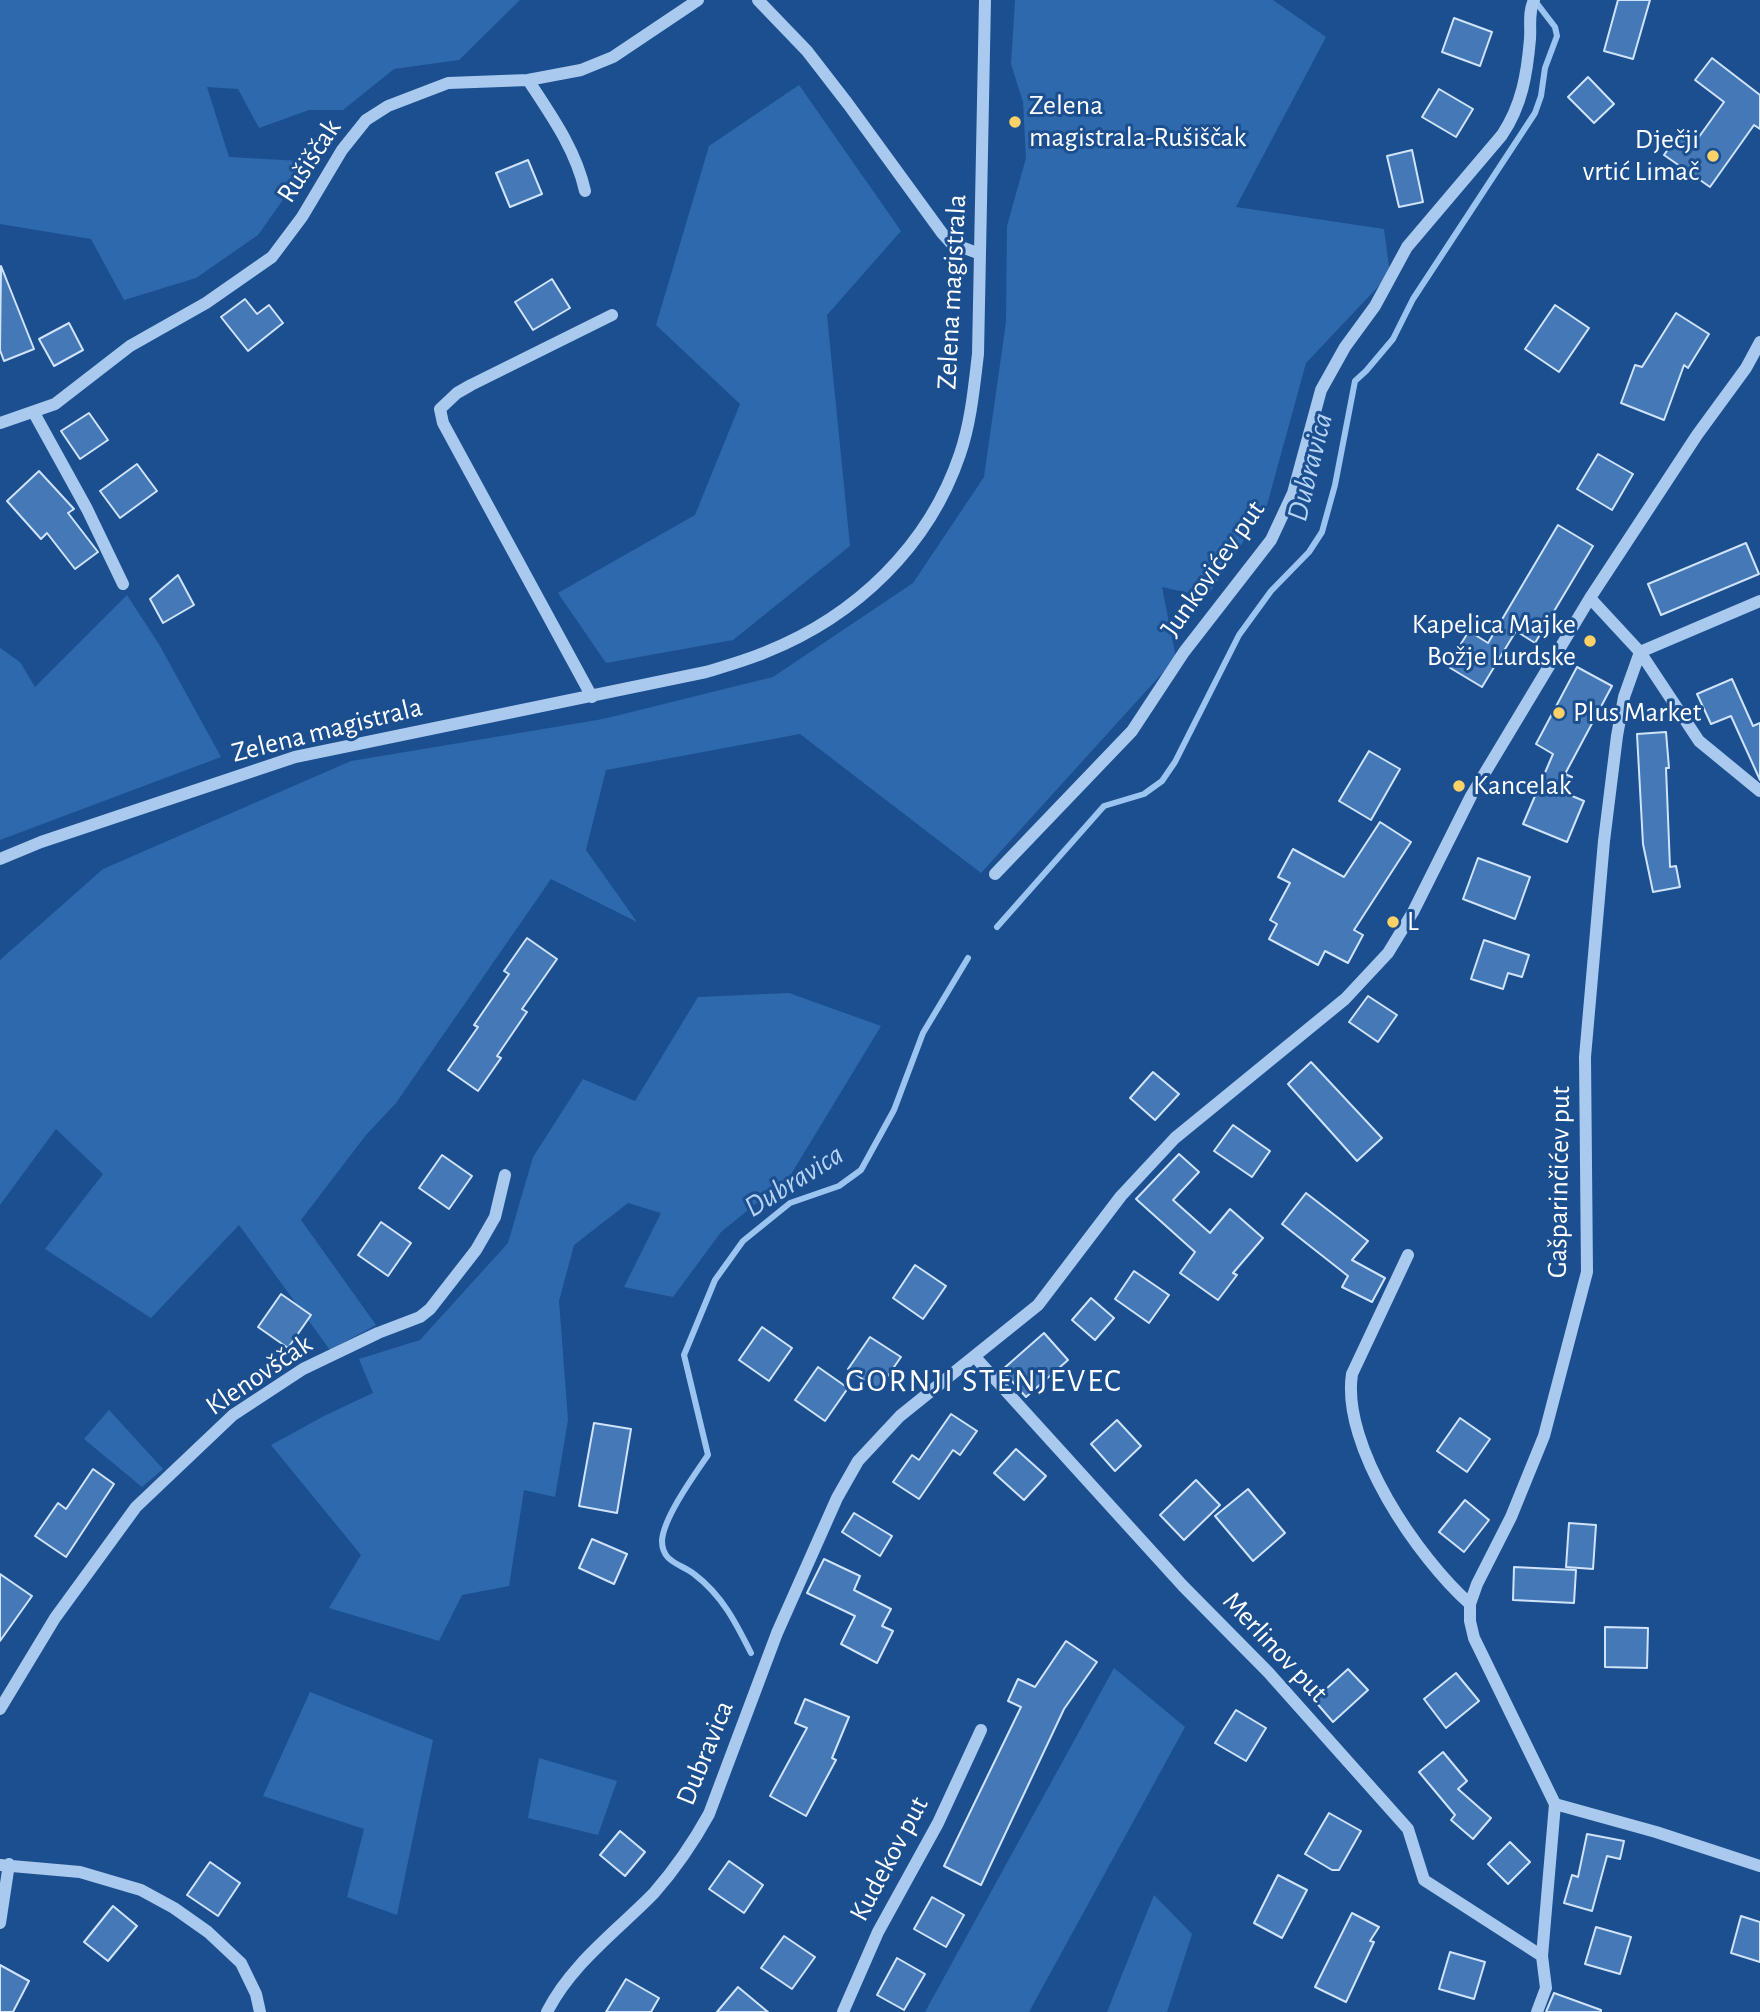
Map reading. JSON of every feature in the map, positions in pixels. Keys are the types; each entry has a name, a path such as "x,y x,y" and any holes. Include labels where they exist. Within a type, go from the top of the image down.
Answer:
{"street":[{"name":"Rušiščak","path":"0,423 55,404 130,346 206,303 272,257 302,217 342,150 366,120 388,106 448,83 528,80 581,70 613,57 698,0"},
{"path":"758,0 807,51 832,82 942,233 951,243 980,254"},
{"name":"Zelena magistrala","path":"0,859 41,842 295,757 706,672 800,636 861,597 910,549 944,495 961,451 971,407 978,354 985,0"},
{"name":"Junkovićev put","path":"995,874 1132,731 1184,652 1270,540 1293,493 1321,390 1345,347 1375,306 1407,247 1502,135 1513,118 1525,83 1532,4"},
{"path":"528,80 567,144 581,174 585,191"},
{"path":"592,697 443,423 440,409 457,393 612,315"},
{"name":"Dubravica","path":"547,2012 557,1991 680,1863 698,1834 709,1814 777,1633 837,1498 858,1461 900,1416 1038,1305 1108,1212 1149,1163 1196,1120 1345,999 1388,953 1413,912 1471,796 1590,598 1697,435 1746,368 1760,342"},
{"path":"34,413 87,509 123,584"},
{"path":"1590,598 1640,652 1699,741 1760,792"},
{"path":"1640,652 1760,601"},
{"name":"Gašparinčićev put","path":"1555,1804 1474,1638 1470,1621 1471,1604 1477,1584 1511,1517 1544,1436 1587,1272 1585,1058 1604,841 1617,736 1623,697 1640,652"},
{"name":"Klenovščak","path":"0,1709 55,1618 136,1507 233,1415 303,1369 378,1333 420,1317 430,1309 476,1250 495,1217 505,1175"},
{"path":"1408,1255 1352,1374 1352,1409 1372,1471 1395,1511 1449,1585 1471,1604"},
{"name":"Merlinov put","path":"975,1357 1184,1586 1268,1672 1408,1829 1424,1880 1542,1956"},
{"name":"Kudekov put","path":"843,2012 877,1932 938,1823 981,1730"},
{"path":"1537,2012 1546,1987 1542,1956 1555,1804 1656,1832 1760,1866"},
{"path":"0,1923 4,1865 80,1872 141,1890 174,1908 208,1932 241,1963 256,1994 260,2012"}],"shaded area":[{"path":"0,0 520,0 459,60 394,69 343,110 309,110 259,128 238,89 207,87 229,157 300,161 292,187 258,235 196,278 124,300 91,239 0,224"},
{"path":"1015,0 1273,0 1326,37 1236,207 1384,229 1390,274 1306,363 1267,505 1207,597 1162,587 1176,658 981,873 800,734 606,770 586,850 637,922 551,879 396,1103 366,1135 301,1220 376,1325 330,1350 239,1225 151,1318 45,1249 103,1174 56,1129 0,1205 0,960 103,869 351,761 603,719 773,677 913,583 984,477 1006,322 1007,226 1026,158 1023,102 1011,64"},
{"path":"799,85 901,231 827,315 850,546 733,640 606,663 558,593 695,515 740,404 656,325 709,146"},
{"path":"127,595 160,646 221,757 0,840 0,648 20,662 35,687"},
{"path":"789,993 881,1026 790,1176 721,1232 673,1297 624,1287 661,1213 628,1203 574,1245 559,1301 568,1420 555,1497 524,1490 509,1586 462,1595 439,1641 329,1608 361,1555 271,1445 373,1393 359,1359 420,1340 508,1243 533,1157 583,1079 635,1101 698,997"},
{"path":"109,1410 163,1469 142,1487 84,1439"},
{"path":"1114,1668 1185,1727 1029,2012 925,2012"},
{"path":"310,1692 433,1740 397,1915 347,1897 364,1829 263,1796"},
{"path":"539,1758 617,1781 598,1835 528,1818"},
{"path":"1154,1895 1192,1934 1167,2012 1107,2012"}],"building":[{"path":"1618,0 1650,0 1633,59 1604,51"},
{"path":"1454,18 1492,32 1480,66 1442,52"},
{"path":"1712,58 1760,95 1760,129 1754,125 1710,187 1664,155 1681,131 1696,141 1724,102 1695,80"},
{"path":"1588,77 1614,104 1594,123 1568,97"},
{"path":"1439,89 1473,109 1456,137 1422,117"},
{"path":"1412,150 1423,202 1399,207 1387,156"},
{"path":"528,160 542,194 510,207 496,173"},
{"path":"1,266 34,349 4,361 0,350"},
{"path":"552,279 570,308 533,330 515,302"},
{"path":"245,299 257,314 269,305 283,323 248,351 221,317"},
{"path":"1555,305 1589,328 1559,372 1525,349"},
{"path":"1676,313 1709,334 1688,368 1684,365 1664,420 1621,403 1635,365 1642,367"},
{"path":"69,323 83,350 54,366 39,339"},
{"path":"89,413 108,440 80,459 61,431"},
{"path":"1598,454 1633,474 1612,510 1577,489"},
{"path":"137,464 157,491 120,518 100,491"},
{"path":"39,471 74,509 68,513 98,552 75,569 47,533 41,539 7,501"},
{"path":"1558,525 1593,546 1535,643 1516,631 1482,687 1447,666 1469,631 1488,643"},
{"path":"1746,543 1759,574 1661,615 1648,584"},
{"path":"178,575 194,605 163,623 150,599"},
{"path":"1577,667 1612,686 1565,774 1572,777 1565,793 1584,801 1567,842 1523,824 1553,754 1536,744"},
{"path":"1732,679 1753,726 1760,723 1760,780 1731,716 1711,724 1697,694"},
{"path":"1666,732 1670,867 1676,866 1680,887 1653,892 1643,844 1637,734"},
{"path":"1369,751 1400,769 1371,820 1339,801"},
{"path":"1380,822 1411,842 1354,930 1363,935 1348,963 1325,951 1318,965 1269,939 1277,924 1270,920 1290,883 1278,877 1293,849 1344,877"},
{"path":"1478,858 1530,877 1515,919 1463,899"},
{"path":"527,938 557,959 522,1009 527,1012 497,1056 501,1058 478,1091 448,1070 478,1027 474,1025 509,974 504,971"},
{"path":"1484,940 1529,955 1522,977 1508,973 1503,989 1471,979"},
{"path":"1368,996 1397,1015 1378,1042 1349,1022"},
{"path":"1311,1062 1382,1138 1357,1161 1288,1084"},
{"path":"1153,1072 1179,1094 1155,1120 1130,1098"},
{"path":"1233,1125 1270,1151 1252,1177 1214,1151"},
{"path":"1179,1154 1199,1172 1173,1200 1210,1233 1230,1209 1263,1238 1233,1273 1237,1275 1218,1300 1180,1273 1195,1252 1136,1199"},
{"path":"442,1155 472,1176 449,1209 419,1188"},
{"path":"1306,1193 1368,1241 1352,1260 1385,1278 1372,1302 1342,1287 1348,1276 1282,1224"},
{"path":"381,1222 411,1243 388,1276 358,1255"},
{"path":"915,1265 946,1286 923,1319 893,1298"},
{"path":"1134,1271 1169,1295 1149,1323 1115,1299"},
{"path":"281,1294 311,1315 288,1348 258,1327"},
{"path":"1091,1298 1114,1318 1095,1340 1072,1320"},
{"path":"762,1327 792,1348 769,1381 739,1360"},
{"path":"1044,1333 1068,1360 1026,1397 1002,1370"},
{"path":"870,1337 901,1357 878,1390 848,1369"},
{"path":"818,1367 848,1388 825,1421 795,1400"},
{"path":"951,1414 977,1431 960,1455 953,1450 919,1499 893,1482 912,1455 919,1460"},
{"path":"1460,1418 1490,1439 1467,1472 1437,1451"},
{"path":"1117,1420 1141,1446 1115,1471 1091,1444"},
{"path":"594,1423 631,1429 617,1513 579,1506"},
{"path":"1016,1449 1046,1476 1024,1500 994,1473"},
{"path":"93,1469 114,1484 66,1557 35,1536 58,1503 66,1509"},
{"path":"1196,1480 1220,1505 1184,1540 1160,1515"},
{"path":"1248,1489 1285,1533 1253,1561 1215,1516"},
{"path":"1465,1500 1489,1520 1464,1552 1439,1532"},
{"path":"854,1513 892,1536 880,1556 842,1532"},
{"path":"1569,1523 1596,1525 1593,1569 1566,1567"},
{"path":"592,1539 627,1554 614,1584 579,1568"},
{"path":"824,1559 860,1576 854,1590 891,1609 882,1626 893,1631 877,1663 841,1644 855,1616 807,1593"},
{"path":"1514,1567 1576,1570 1574,1603 1513,1600"},
{"path":"0,1574 32,1596 0,1641"},
{"path":"1605,1627 1648,1628 1647,1668 1605,1667"},
{"path":"1066,1641 1097,1662 1064,1709 981,1885 944,1866 1021,1707 1008,1701 1018,1679 1035,1687"},
{"path":"1348,1669 1368,1690 1333,1722 1314,1700"},
{"path":"1456,1673 1479,1701 1446,1728 1424,1699"},
{"path":"805,1699 849,1717 832,1758 836,1760 806,1816 770,1796 807,1728 795,1723"},
{"path":"1236,1710 1266,1728 1246,1761 1215,1743"},
{"path":"1443,1752 1467,1781 1458,1789 1491,1818 1473,1839 1451,1820 1455,1815 1419,1772"},
{"path":"1329,1813 1361,1831 1339,1870 1332,1870 1305,1854"},
{"path":"620,1831 645,1852 625,1876 600,1855"},
{"path":"1587,1834 1624,1841 1620,1859 1607,1856 1592,1911 1564,1903 1572,1875 1578,1877"},
{"path":"1510,1842 1530,1862 1508,1884 1488,1864"},
{"path":"729,1861 763,1885 744,1913 709,1889"},
{"path":"210,1862 240,1883 218,1916 187,1895"},
{"path":"1278,1875 1307,1890 1282,1938 1254,1923"},
{"path":"932,1897 964,1915 946,1947 914,1929"},
{"path":"113,1906 137,1926 108,1961 84,1942"},
{"path":"1352,1913 1379,1927 1370,1941 1374,1942 1346,2002 1315,1987"},
{"path":"1741,1916 1760,1922 1760,1962 1731,1953"},
{"path":"1596,1927 1631,1937 1620,1974 1585,1964"},
{"path":"784,1936 815,1957 792,1989 761,1968"},
{"path":"1450,1952 1485,1962 1474,1999 1439,1989"},
{"path":"897,1958 925,1974 904,2010 877,1995"},
{"path":"0,1965 29,1981 13,2012 0,2012"},
{"path":"626,1979 659,1998 651,2012 606,2012"},
{"path":"738,1987 768,2012 717,2012"},
{"path":"1554,1993 1601,2010 1601,2012 1546,2012"}],"waterway":[{"name":"Dubravica","path":"997,927 1104,806 1144,794 1162,781 1175,762 1239,635 1271,591 1309,552 1322,532 1335,485 1355,381 1393,339 1413,299 1535,113 1541,96 1545,68 1557,36 1555,27 1535,1"},
{"name":"Dubravica","path":"751,1653 734,1620 713,1591 694,1574 669,1558 663,1548 662,1541 668,1521 680,1497 708,1455 684,1355 715,1280 743,1241 790,1203 839,1186 861,1170 894,1110 923,1033 968,958"}],"place":[{"name":"Zelena magistrala-Rušiščak","path":"1015,122"},
{"name":"Dječji vrtić Limač","path":"1713,156"},
{"name":"Kapelica Majke Božje Lurdske","path":"1590,641"},
{"name":"Plus Market","path":"1559,713"},
{"name":"Kancelak","path":"1459,786"},
{"name":"L","path":"1393,922"}],"district":[{"name":"GORNJI STENJEVEC","path":"984,1381"}]}
